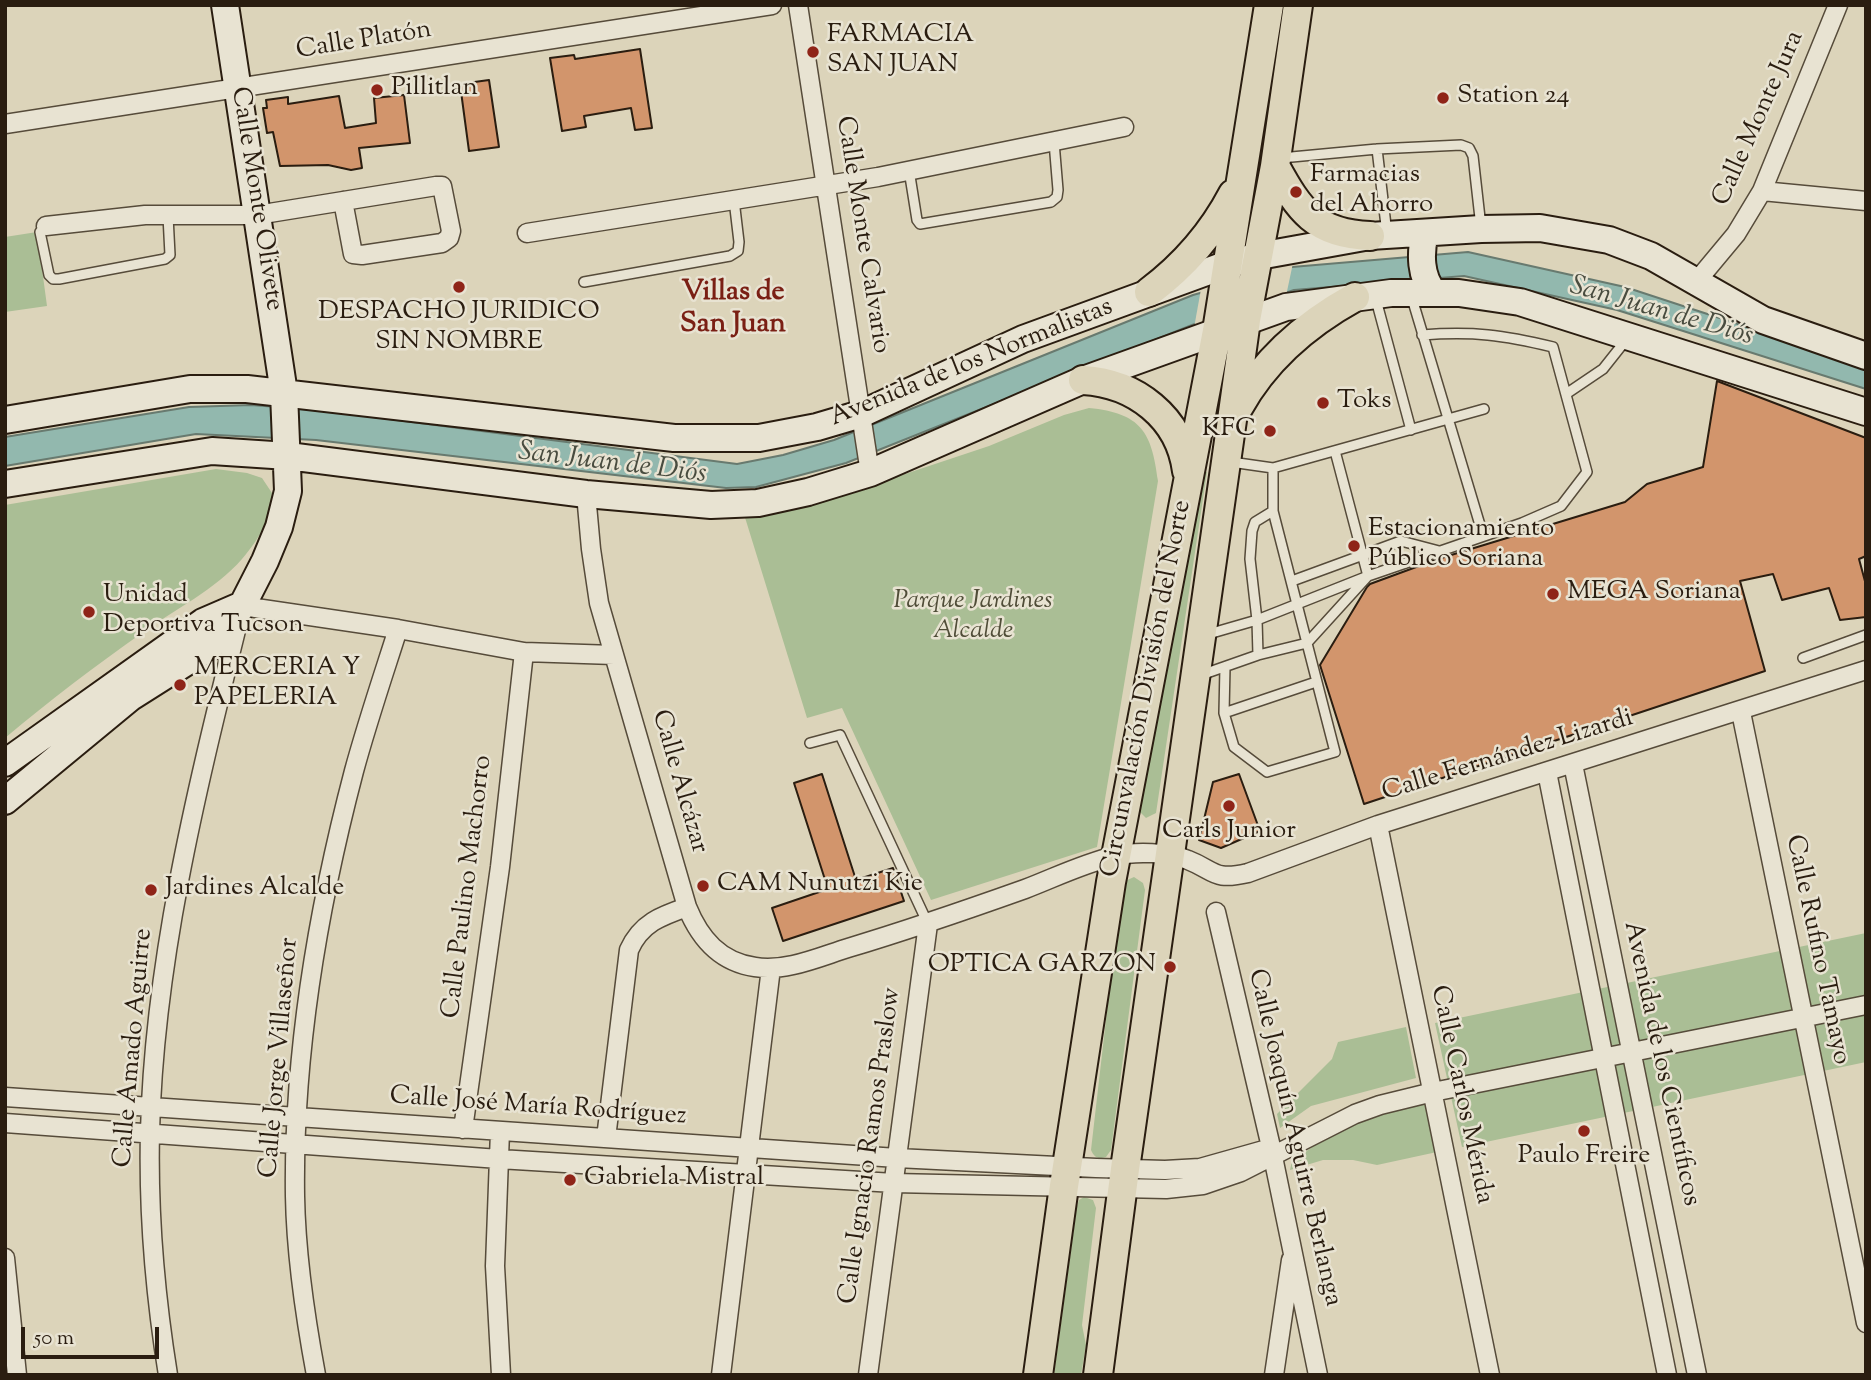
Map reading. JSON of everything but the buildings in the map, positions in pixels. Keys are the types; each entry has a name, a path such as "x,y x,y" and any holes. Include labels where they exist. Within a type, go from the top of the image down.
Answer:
{"main road":[{"name":"Circunvalación División del Norte","path":"1038,1375 1116,855 1217,328 1269,5"},
{"name":"Circunvalación División del Norte","path":"1098,1375 1231,420 1276,162 1298,5"},
{"path":"1276,162 1293,198 1314,219 1340,233 1379,236"},
{"path":"1149,292 1170,277 1206,239 1221,217 1243,169"},
{"path":"1231,420 1256,379 1288,344 1320,318 1365,296"},
{"path":"1083,380 1098,380 1126,389 1151,405 1171,426 1178,439 1188,480"}],"street":[{"name":"Calle Monte Olivete","path":"9,796 131,698 210,647 242,606 279,527 288,491 284,397 225,5"},
{"name":"Calle Platón","path":"5,124 772,5"},
{"name":"Calle Monte Calvario","path":"798,5 869,468"},
{"name":"Calle Monte Jura","path":"1696,282 1736,234 1762,191 1838,5"},
{"path":"527,233 878,177 1124,127"},
{"path":"46,226 145,215 257,215 343,201 442,186 451,231 449,239 442,243 353,254 343,201"},
{"path":"1762,191 1866,201"},
{"name":"Avenida de los Normalistas","path":"5,420 190,389 247,389 284,397 674,438 759,438 862,418 1023,339 1149,292 1227,270 1258,258 1379,236 1424,238 1481,229 1539,228 1609,240 1651,256 1763,320 1866,356"},
{"path":"1424,238 1424,290"},
{"path":"5,484 212,452 287,452 586,494 711,505 758,503 808,492 1083,380 1247,317 1286,307 1424,290 1520,302 1866,412"},
{"name":"Calle Alcázar","path":"586,494 599,603 688,907 694,925 713,949 741,964 786,967 928,924 1116,855 1170,853"},
{"path":"5,763 203,622 242,606 398,629 524,652 614,655"},
{"name":"Calle Amado Aguirre","path":"168,1375 151,1240 151,1107 164,982 183,856 242,606"},
{"name":"Calle Jorge Villaseñor","path":"316,1375 297,1241 297,1117 306,1014 322,910 354,770 398,629"},
{"name":"Calle Paulino Machorro","path":"463,1129 500,867 524,652"},
{"name":"Calle Fernández Lizardi","path":"1170,853 1190,860 1212,874 1235,876 1378,825 1741,712 1866,670"},
{"name":"Calle Rufino Tamayo","path":"1741,712 1866,1323"},
{"name":"Avenida de los Científicos","path":"1573,764 1697,1375"},
{"name":"Avenida de los Científicos","path":"1546,772 1667,1375"},
{"name":"Calle Carlos Mérida","path":"1378,825 1490,1375"},
{"path":"606,1138 629,950 636,936 647,924 688,907"},
{"name":"Calle Joaquín Aguirre Berlanga","path":"1216,912 1293,1246 1318,1375"},
{"name":"Calle Ignacio Ramos Praslow","path":"868,1375 928,924"},
{"path":"721,1375 748,1173 771,968"},
{"path":"1066,1177 1124,1179 1165,1170 1200,1168 1272,1152 1380,1105 1433,1092 1866,1005"},
{"path":"5,1121 6,1098"},
{"name":"Calle José María Rodríguez","path":"6,1098 897,1158 1066,1177"},
{"name":"Calle José María Rodríguez","path":"5,1121 499,1159 894,1183 1066,1177"},
{"path":"500,1131 495,1289 501,1375"},
{"path":"1275,1375 1293,1246"},
{"path":"5,1258 17,1375"}],"lane":[{"path":"909,170 917,220 920,224 1051,202 1057,197 1058,190 1054,142"},
{"path":"1276,162 1377,149 1461,145 1469,148 1473,156 1481,229"},
{"path":"1377,149 1379,236"},
{"path":"584,282 730,256 737,251 739,242 734,200"},
{"path":"46,226 40,232 49,275 60,279 165,258 170,255 172,248 168,216"},
{"path":"1424,290 1422,335 1483,535"},
{"path":"1365,296 1411,430"},
{"path":"1200,636 1257,620 1368,576 1522,523 1561,506 1587,472 1553,347 1507,335 1462,332 1422,335"},
{"path":"1566,394 1603,369 1629,336"},
{"path":"1226,461 1273,468 1484,408"},
{"path":"1335,451 1368,576"},
{"path":"1225,667 1224,713 1234,747 1267,772 1335,752 1273,511 1273,468"},
{"path":"1258,655 1250,559 1252,531 1255,522 1273,511"},
{"path":"1292,581 1401,541 1440,551"},
{"path":"1194,678 1258,655 1307,643 1368,576"},
{"path":"1803,658 1866,635"},
{"path":"1224,713 1316,682"},
{"path":"810,743 840,735 928,924"}],"green space":[{"path":"37,232 47,306 5,312 5,237"},
{"name":"Parque Jardines Alcalde","path":"1089,408 1121,415 1141,428 1152,450 1158,481 1097,847 931,900 842,708 807,718 743,511 821,502 989,446 1064,415"},
{"name":"Unidad Deportiva Tucson","path":"216,469 262,478 272,493 266,521 242,559 220,580 107,658 5,738 5,505"},
{"path":"1202,471 1207,472 1156,813 1146,818 1138,810"},
{"path":"1134,877 1143,883 1145,890 1111,1150 1106,1157 1099,1158 1091,1150 1121,889 1123,882"},
{"path":"1866,933 1866,1062 1462,1147 1435,1023"},
{"path":"1406,1027 1416,1078 1311,1106 1280,1128 1277,1114 1332,1059 1338,1042"},
{"path":"1428,1103 1437,1152 1377,1165 1353,1160 1323,1160 1290,1170 1292,1161 1353,1119"},
{"path":"1084,1197 1093,1200 1096,1208 1082,1325 1086,1345 1081,1375 1054,1375 1077,1206 1079,1200"}],"water":[{"name":"San Juan de Diós","path":"1468,252 1625,287 1866,366 1866,389 1617,310 1464,276 1294,290 1192,325 846,463 756,487 726,488 316,440 196,434 5,466 5,437 189,407 251,405 319,410 737,464 783,455 834,440 1193,295 1292,267"}],"pier":[{"path":"1293,263 1286,296 1194,328 1201,289"}],"place":[{"name":"FARMACIA SAN JUAN","path":"813,52"},
{"name":"Pillitlan","path":"377,90"},
{"name":"Station 24","path":"1443,98"},
{"name":"Farmacias del Ahorro","path":"1296,192"},
{"name":"DESPACHO JURIDICO SIN NOMBRE","path":"459,287"},
{"name":"Toks","path":"1323,403"},
{"name":"KFC","path":"1270,431"},
{"name":"Estacionamiento Público Soriana","path":"1354,546"},
{"name":"MEGA Soriana","path":"1553,594"},
{"name":"Unidad Deportiva Tucson","path":"89,612"},
{"name":"MERCERIA Y PAPELERIA","path":"180,685"},
{"name":"Carls Junior","path":"1229,806"},
{"name":"CAM Nunutzi Kie","path":"703,886"},
{"name":"Jardines Alcalde","path":"151,890"},
{"name":"OPTICA GARZON","path":"1170,967"},
{"name":"Paulo Freire","path":"1584,1131"},
{"name":"Gabriela Mistral","path":"570,1180"}],"district":[{"name":"Villas de San Juan","path":"733,310"}]}
